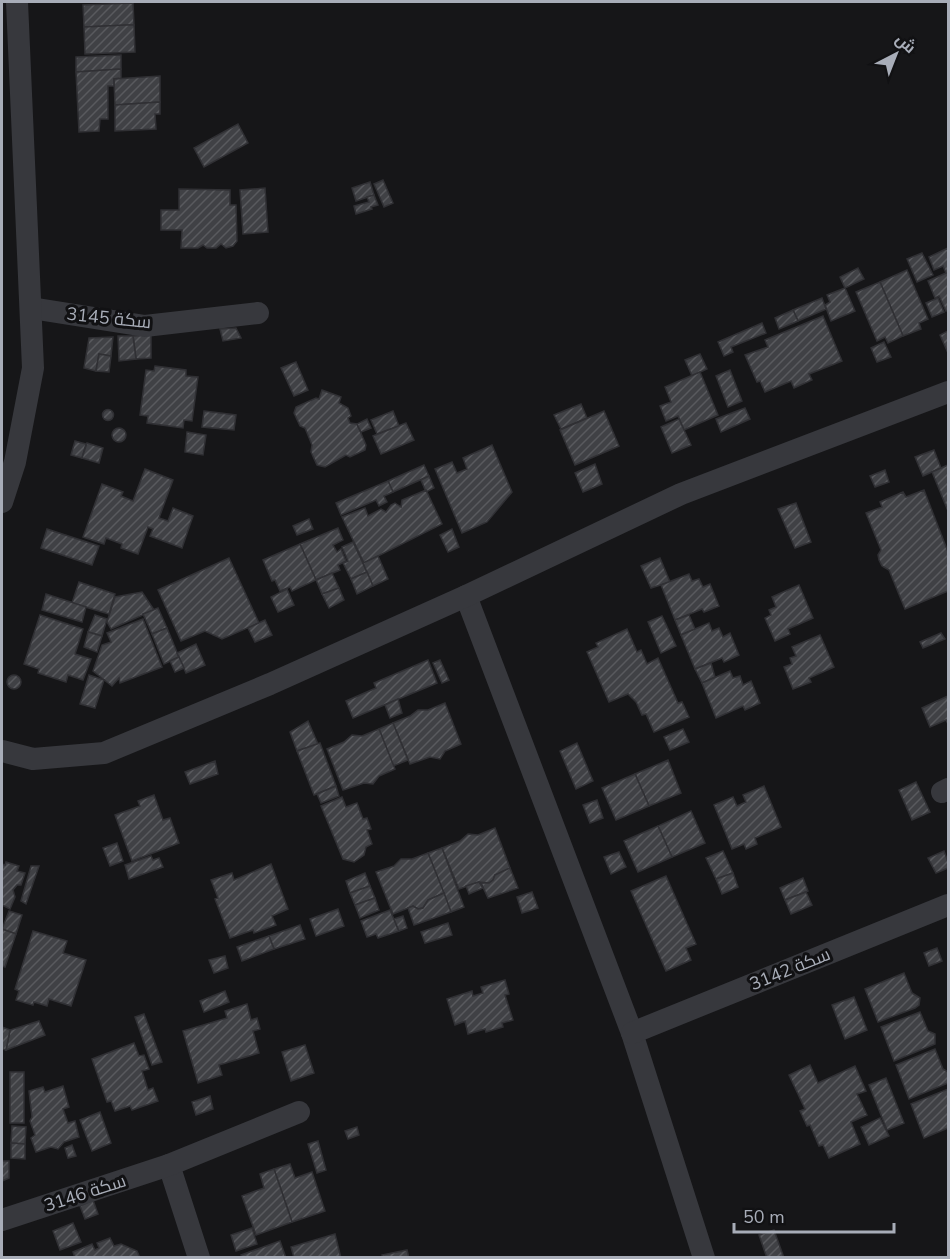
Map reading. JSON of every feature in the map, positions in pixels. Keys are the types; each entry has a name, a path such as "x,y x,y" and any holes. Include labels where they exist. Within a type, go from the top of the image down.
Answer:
{"street":[{"path":"2,502 15,462 33,368 17,2"},
{"name":"سكة 3145","path":"31,309 145,326 258,313"},
{"path":"2,751 33,759 104,753 270,684 466,596 681,494 948,392"},
{"path":"466,596 632,1033 704,1257"},
{"name":"سكة 3142","path":"632,1033 948,905"},
{"name":"سكة 3146","path":"2,1220 169,1165 299,1112"},
{"path":"169,1165 199,1257"}],"building":[{"path":"133,3 134,25 84,27 83,5"},
{"path":"134,25 135,52 85,54 84,27"},
{"path":"121,55 121,69 76,72 76,57"},
{"path":"121,69 121,78 114,79 114,86 108,86 108,119 100,119 99,131 79,132 76,72"},
{"path":"160,76 160,102 115,105 114,79"},
{"path":"160,102 160,114 155,114 156,129 115,131 115,105"},
{"path":"238,124 248,143 204,167 194,148"},
{"path":"383,180 393,203 384,207 374,184"},
{"path":"370,182 374,195 356,201 352,188"},
{"path":"265,188 268,232 243,234 240,190"},
{"path":"179,189 230,190 230,205 236,205 237,241 233,246 226,248 221,244 216,248 207,248 203,245 198,248 181,248 182,230 161,230 161,210 179,210"},
{"path":"374,195 378,205 356,214 354,206 369,202 367,197"},
{"path":"948,248 948,310 946,311 939,296 935,298 928,281 946,273 943,266 934,270 929,257"},
{"path":"922,253 933,275 917,282 907,259"},
{"path":"858,268 864,279 845,288 840,277"},
{"path":"907,270 928,319 919,323 921,329 903,336 880,282"},
{"path":"880,282 903,336 888,343 885,337 877,341 856,292"},
{"path":"845,288 855,311 831,321 825,305 830,302 827,295"},
{"path":"822,298 826,309 798,321 793,310"},
{"path":"938,298 944,312 932,317 926,303"},
{"path":"793,310 798,321 779,329 775,318"},
{"path":"823,316 842,361 809,374 812,380 794,388 791,381 765,392 760,381 757,382 745,355 768,347 765,340"},
{"path":"762,323 766,333 731,347 733,352 724,356 718,342"},
{"path":"236,328 241,338 223,341 220,329"},
{"path":"948,331 948,353 940,335"},
{"path":"151,335 151,358 136,359 133,336"},
{"path":"118,336 133,336 136,359 119,361"},
{"path":"113,337 111,356 99,354 96,371 84,368 89,338"},
{"path":"884,342 891,357 877,362 871,348"},
{"path":"99,354 111,356 109,372 96,371"},
{"path":"700,354 707,369 692,376 685,360"},
{"path":"296,362 308,390 294,396 281,368"},
{"path":"155,366 186,370 186,376 198,377 192,421 184,420 183,428 147,423 148,416 140,415 146,370 154,371"},
{"path":"730,370 742,401 728,407 716,376"},
{"path":"700,372 718,415 684,430 678,416 666,421 660,406 671,402 665,387"},
{"path":"322,390 341,397 339,403 348,408 351,416 348,418 350,423 357,424 366,445 365,450 350,457 346,455 325,467 317,465 305,428 300,426 294,413 296,407 316,398 319,399"},
{"path":"581,404 587,418 561,429 554,415"},
{"path":"745,408 750,419 721,432 716,419"},
{"path":"108,410 112,411 112,419 108,420 104,419 103,415 104,411"},
{"path":"204,411 236,415 234,430 202,427"},
{"path":"393,411 399,426 377,434 371,420"},
{"path":"604,411 619,446 575,465 560,430"},
{"path":"367,419 371,428 361,432 357,424"},
{"path":"679,419 691,445 672,453 661,427"},
{"path":"406,423 414,440 381,454 373,436"},
{"path":"119,428 124,430 126,435 124,440 119,442 114,440 112,435 114,430"},
{"path":"187,432 206,435 203,455 185,452"},
{"path":"75,441 86,444 82,458 71,455"},
{"path":"87,443 103,448 99,463 82,458"},
{"path":"492,445 512,492 487,522 462,533 435,469 452,462 457,473 467,469 463,458"},
{"path":"934,450 941,468 923,476 915,457"},
{"path":"595,464 602,484 583,492 575,473"},
{"path":"424,465 429,476 393,492 388,481"},
{"path":"948,465 948,511 932,472"},
{"path":"145,469 173,480 159,518 168,521 173,508 193,516 182,548 150,536 153,529 148,527 138,554 121,548 122,544 106,538 104,544 83,537 102,484 123,492 121,496 133,501"},
{"path":"885,470 889,482 875,487 870,476"},
{"path":"429,476 434,488 426,492 421,480"},
{"path":"388,481 393,492 384,496 387,502 379,506 376,500 341,515 336,503"},
{"path":"426,490 442,524 364,563 342,517 365,508 368,516 381,509 386,512 391,505 395,503 401,507 402,500"},
{"path":"924,490 948,552 948,591 905,609 889,570 882,566 879,560 878,555 881,550 866,513 882,507 880,502 903,492 906,497"},
{"path":"796,503 811,542 795,548 778,509"},
{"path":"309,519 313,529 297,535 293,526"},
{"path":"338,528 343,540 333,545 337,552 341,549 346,561 338,565 340,570 316,580 300,544"},
{"path":"47,529 99,546 92,565 41,548"},
{"path":"452,529 459,547 448,552 440,535"},
{"path":"353,542 367,572 351,579 343,563 348,561 342,547"},
{"path":"300,544 316,580 292,591 290,587 280,591 275,580 272,581 263,560"},
{"path":"378,556 388,579 373,586 363,563"},
{"path":"229,558 259,623 222,639 205,631 181,641 158,590"},
{"path":"660,558 670,582 651,588 641,566"},
{"path":"367,572 373,586 357,594 351,579"},
{"path":"332,573 339,588 322,594 316,580"},
{"path":"689,574 692,581 699,579 703,587 710,584 719,606 704,612 702,609 675,620 661,585"},
{"path":"79,582 115,594 109,614 72,603"},
{"path":"799,585 813,618 788,629 790,634 775,641 765,618 771,615 769,610 776,607 772,597"},
{"path":"339,588 344,600 329,608 322,594"},
{"path":"287,589 294,605 278,612 271,597"},
{"path":"142,592 154,610 111,629 107,622 115,597"},
{"path":"46,594 86,607 82,622 42,610"},
{"path":"158,608 167,628 152,634 143,614"},
{"path":"40,615 83,629 75,654 91,659 83,680 68,675 66,682 38,673 39,669 24,664"},
{"path":"95,615 107,619 102,636 88,632"},
{"path":"689,615 695,629 681,635 675,620"},
{"path":"662,616 676,646 661,653 648,622"},
{"path":"143,619 162,667 120,683 119,678 112,686 93,671 102,645 111,642 107,633"},
{"path":"265,620 272,635 255,642 248,628"},
{"path":"709,623 712,631 719,628 723,637 730,633 739,655 724,662 722,658 695,669 681,635"},
{"path":"167,628 179,657 164,664 152,634"},
{"path":"627,629 637,652 641,650 647,664 658,658 678,703 682,702 689,717 654,732 646,714 642,715 636,702 628,694 609,702 587,652 598,647 596,643"},
{"path":"88,632 102,636 97,652 84,647"},
{"path":"941,633 945,639 923,648 920,642"},
{"path":"820,635 834,667 809,678 811,682 793,689 784,667 792,664 790,658 796,656 792,647"},
{"path":"196,644 205,665 186,673 177,653"},
{"path":"179,657 184,668 175,672 170,661"},
{"path":"428,660 437,683 353,718 346,701 376,688 374,683"},
{"path":"440,660 449,680 442,683 433,663"},
{"path":"711,663 715,677 702,683 695,669"},
{"path":"730,671 733,678 740,676 743,685 751,681 760,703 745,710 743,706 716,718 702,683"},
{"path":"11,675 17,675 21,682 17,689 11,689 7,685 7,679"},
{"path":"89,675 104,680 95,708 80,704"},
{"path":"948,696 948,724 946,720 930,727 922,708"},
{"path":"398,699 402,713 390,718 385,705"},
{"path":"445,703 461,744 445,751 440,759 430,757 410,764 393,723 418,710 428,710"},
{"path":"308,721 318,744 297,751 290,732"},
{"path":"393,723 408,760 393,766 379,729"},
{"path":"379,729 395,769 379,776 373,784 364,783 343,790 327,749 344,742 352,735 362,736"},
{"path":"683,729 689,742 670,750 664,737"},
{"path":"320,743 336,786 314,795 297,751"},
{"path":"577,743 593,781 576,789 560,751"},
{"path":"668,760 681,793 649,806 635,774"},
{"path":"215,761 218,774 190,784 185,772"},
{"path":"635,774 649,806 616,820 602,788"},
{"path":"916,782 930,812 912,820 899,790"},
{"path":"336,786 339,796 321,803 317,794"},
{"path":"764,786 781,827 755,838 757,844 746,849 744,844 732,849 714,805 733,797 737,806 746,802 743,795"},
{"path":"154,795 163,820 170,818 179,843 132,861 115,815 140,806 138,801"},
{"path":"342,797 346,807 357,803 363,819 367,818 371,829 367,830 372,844 366,847 364,855 354,862 343,859 321,806"},
{"path":"597,800 603,818 590,823 583,805"},
{"path":"691,811 705,843 672,857 658,826"},
{"path":"658,826 672,857 638,872 624,841"},
{"path":"495,828 510,868 495,875 489,883 479,882 459,889 442,848 460,841 468,834 478,835"},
{"path":"117,843 123,861 110,866 103,848"},
{"path":"442,848 464,907 451,912 428,853"},
{"path":"723,851 733,873 716,879 706,858"},
{"path":"944,851 948,868 936,873 928,858"},
{"path":"619,852 626,867 611,874 604,857"},
{"path":"428,853 444,893 428,900 423,908 418,909 413,906 393,914 376,872 394,866 401,859 412,859"},
{"path":"151,856 153,860 159,858 163,867 129,879 125,865"},
{"path":"6,862 19,866 17,871 25,873 21,885 17,885 13,890 15,897 10,909 2,905 2,864 5,865"},
{"path":"271,864 288,909 272,916 276,925 230,938 215,899 218,898 211,880 232,873 234,880"},
{"path":"31,866 39,866 26,904 21,901"},
{"path":"510,868 518,888 488,898 481,883 489,883 495,875"},
{"path":"365,873 370,886 350,893 346,881"},
{"path":"733,873 738,887 722,894 716,879"},
{"path":"666,876 696,944 686,948 691,960 666,971 631,891"},
{"path":"803,878 808,891 785,900 780,888"},
{"path":"479,882 483,888 469,894 466,886"},
{"path":"370,886 375,898 355,905 350,893"},
{"path":"532,892 538,908 522,913 517,897"},
{"path":"806,892 812,905 791,914 785,900"},
{"path":"444,893 451,912 414,925 408,908 413,906 418,909 423,908 428,900"},
{"path":"375,898 379,910 360,918 355,905"},
{"path":"338,909 344,926 316,936 310,919"},
{"path":"390,910 399,931 378,938 376,934 367,937 361,921"},
{"path":"9,911 22,915 16,934 2,929"},
{"path":"403,916 407,928 399,931 394,919"},
{"path":"448,923 452,935 425,943 421,932"},
{"path":"300,925 305,939 274,949 269,936"},
{"path":"2,929 16,934 5,967 2,966"},
{"path":"33,931 67,941 63,953 86,960 71,1006 49,999 47,1006 16,1000 19,991 15,989"},
{"path":"269,936 274,949 242,961 237,947"},
{"path":"937,948 942,961 929,966 924,953"},
{"path":"225,956 228,968 214,973 209,960"},
{"path":"904,973 912,993 920,998 919,1005 878,1022 865,989"},
{"path":"505,980 509,994 505,995 513,1020 502,1023 503,1027 468,1034 465,1021 455,1025 447,999 472,991 473,996 483,993 481,987"},
{"path":"225,991 229,1002 204,1012 200,1001"},
{"path":"854,997 867,1030 845,1039 832,1005"},
{"path":"247,1004 251,1020 257,1018 260,1029 253,1031 259,1053 219,1065 222,1075 198,1083 183,1031 227,1018 225,1011"},
{"path":"920,1012 928,1031 935,1034 935,1044 894,1061 881,1027"},
{"path":"144,1014 162,1062 152,1065 135,1017"},
{"path":"39,1021 45,1035 6,1050 10,1030"},
{"path":"2,1027 10,1030 6,1050 2,1049"},
{"path":"134,1043 139,1056 144,1055 149,1069 142,1071 148,1090 153,1088 158,1101 132,1110 130,1106 115,1111 111,1101 107,1102 92,1059"},
{"path":"305,1045 314,1073 291,1081 282,1052"},
{"path":"935,1049 943,1069 948,1072 948,1083 909,1099 896,1065"},
{"path":"810,1065 818,1083 855,1066 866,1091 857,1094 867,1115 851,1122 860,1144 829,1158 823,1145 819,1146 810,1125 807,1126 800,1111 805,1109 789,1075"},
{"path":"10,1072 24,1072 24,1123 10,1123"},
{"path":"886,1078 904,1123 887,1130 869,1085"},
{"path":"63,1086 69,1107 63,1109 68,1123 75,1121 79,1137 64,1142 58,1149 51,1147 36,1152 31,1138 35,1135 30,1121 32,1117 29,1091 43,1087 45,1092"},
{"path":"948,1089 948,1128 924,1138 911,1104"},
{"path":"210,1096 213,1109 196,1115 192,1102"},
{"path":"100,1112 111,1143 92,1151 80,1120"},
{"path":"880,1118 889,1136 869,1145 861,1127"},
{"path":"12,1126 26,1127 25,1144 11,1143"},
{"path":"357,1127 359,1135 348,1139 345,1131"},
{"path":"318,1141 326,1170 317,1173 308,1144"},
{"path":"11,1143 25,1144 25,1159 11,1158"},
{"path":"72,1145 76,1156 68,1158 65,1148"},
{"path":"2,1161 9,1161 9,1178 2,1181"},
{"path":"290,1164 295,1178 312,1172 325,1211 292,1222 274,1169"},
{"path":"274,1169 292,1222 256,1235 242,1196 264,1188 260,1174"},
{"path":"93,1200 98,1214 85,1219 80,1206"},
{"path":"73,1223 81,1242 60,1250 53,1231"},
{"path":"252,1228 257,1244 236,1251 231,1235"},
{"path":"774,1230 784,1258 767,1258 759,1235"},
{"path":"335,1234 341,1258 294,1258 291,1247"},
{"path":"110,1238 114,1246 121,1244 137,1251 140,1258 75,1258 73,1252 92,1244 95,1250 99,1248 97,1243"},
{"path":"280,1241 286,1258 242,1258 241,1255"},
{"path":"407,1250 409,1258 383,1258 382,1255"}]}
